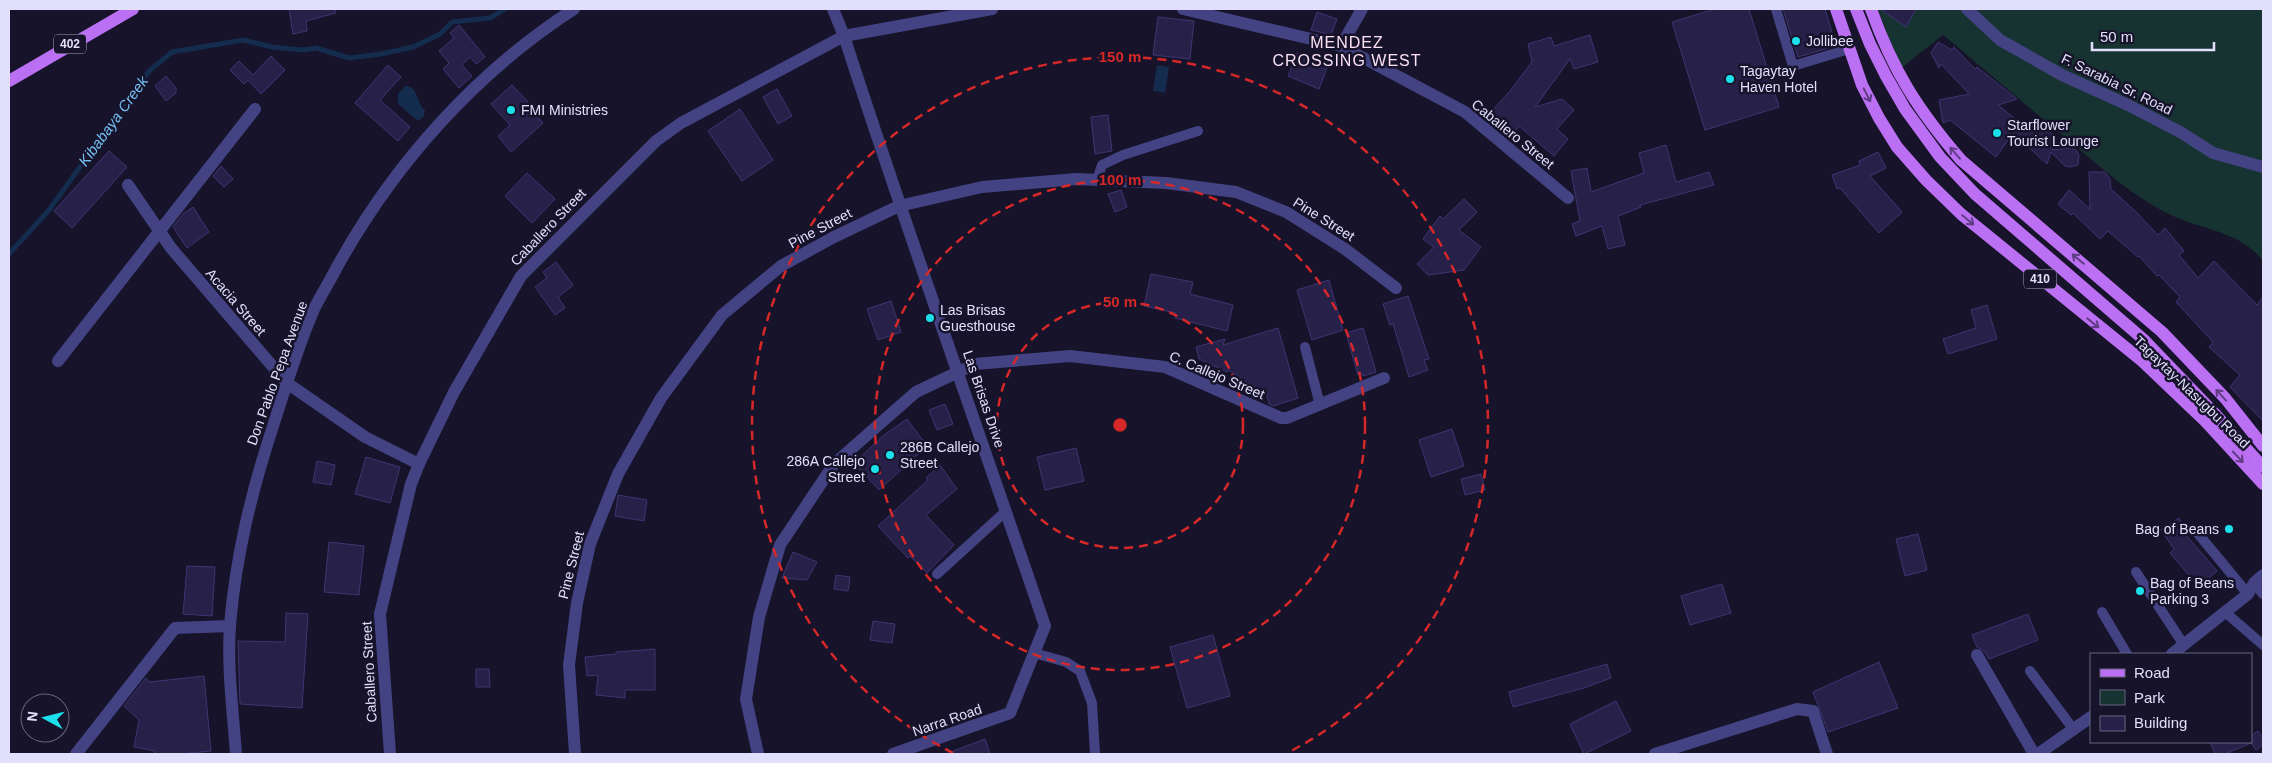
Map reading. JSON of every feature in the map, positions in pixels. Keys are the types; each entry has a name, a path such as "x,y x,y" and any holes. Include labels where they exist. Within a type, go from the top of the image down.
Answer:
{"main road":[{"name":"402","path":"9,81 133,9"},
{"name":"Tagaytay-Nasugbu Road","path":"1836,9 1862,85 1879,118 1897,147 1926,180 1960,214 2141,360 2206,422 2263,484"},
{"name":"Tagaytay-Nasugbu Road","path":"1856,9 1870,44 1886,76 1905,109 1940,157 1975,194 2143,339 2216,414 2263,467"},
{"name":"Tagaytay-Nasugbu Road","path":"1871,9 1897,72 1934,129 1961,160 2162,332 2225,398 2263,446"}],"street":[{"name":"Don Pablo Pepa Avenue","path":"236,754 229,661 230,626 240,547 262,458 315,308 353,239 399,171 439,123 489,74 574,9"},
{"name":"Las Brisas Drive","path":"833,9 844,36 899,206 958,371 1045,626 1010,713"},
{"name":"Caballero Street","path":"390,754 380,614 410,484 454,392 521,276 604,190 656,141 681,123 844,36 992,9"},
{"name":"Caballero Street","path":"1183,9 1342,46 1466,112 1568,198"},
{"path":"1342,46 1362,9"},
{"name":"F. Sarabia Sr. Road","path":"1967,9 2000,40 2062,75 2128,105 2182,133 2213,153 2263,167"},
{"path":"58,361 255,109"},
{"name":"Pine Street","path":"575,754 569,665 577,603 590,544 618,474 661,398 722,315 782,266 834,237 899,206 982,187 1076,179 1166,183 1236,192 1286,212 1345,249 1396,288"},
{"name":"Acacia Street","path":"128,185 159,233 287,383 365,437 419,464"},
{"name":"C. Callejo Street","path":"758,754 746,699 759,617 780,545 834,464 916,392 975,364 1070,356 1165,367 1281,418 1287,418 1384,378"},
{"path":"2173,653 2226,612 2255,584"},
{"path":"76,754 175,628 230,626"},
{"path":"1977,655 2034,754"},
{"path":"1655,754 1797,709 1813,711 1827,754"},
{"name":"Narra Road","path":"893,754 918,750 1010,713"},
{"path":"2038,754 2090,718"}],"lane":[{"path":"1776,9 1793,66 1849,50"},
{"path":"1097,180 1102,165 1116,158 1198,131"},
{"path":"1305,347 1320,405"},
{"path":"937,574 1006,511"},
{"path":"2195,530 2255,584 2263,594"},
{"path":"2136,572 2184,645"},
{"path":"2102,612 2126,653"},
{"path":"2226,612 2263,645"},
{"path":"1034,653 1066,662 1080,671 1092,704 1095,754"},
{"path":"2030,671 2074,730"}],"green space":[{"path":"1878,9 2263,9 2263,261 2254,251 2233,238 2173,216 2131,191 1943,35 1900,69"}],"water":[{"path":"1157,65 1169,67 1165,93 1153,91"},
{"path":"405,86 413,89 425,110 424,116 418,121 398,104 398,94"}],"building":[{"path":"289,9 335,9 336,13 306,21 307,31 293,34"},
{"name":"Tagaytay Haven Hotel","path":"1715,9 1749,9 1779,107 1705,130 1672,22"},
{"path":"1783,9 1825,9 1836,46 1798,57"},
{"path":"1880,9 1916,9 1906,27"},
{"path":"1317,12 1337,19 1331,35 1311,30"},
{"path":"1158,17 1194,21 1190,59 1153,55"},
{"path":"459,25 485,57 476,64 470,57 462,65 472,76 459,88 443,69 449,63 439,51 454,38 450,33"},
{"path":"1590,35 1598,62 1574,69 1570,59 1535,107 1562,99 1574,110 1557,129 1568,139 1554,156 1519,126 1513,134 1489,114 1510,91 1532,62 1528,44 1551,37 1554,46"},
{"path":"1938,42 1952,50 1954,47 1975,69 1977,67 2017,99 1998,105 2034,134 2041,124 2056,137 2052,150 2071,148 2076,150 2079,155 2078,165 2065,166 2051,152 2047,164 2013,133 1996,157 1950,120 1943,123 1939,100 1969,94 1941,64 1939,68 1931,53"},
{"path":"1297,53 1328,65 1319,89 1288,76"},
{"path":"271,56 285,70 261,94 248,80 244,84 230,70 239,61 253,75"},
{"path":"388,65 401,77 380,100 410,127 398,141 355,103"},
{"path":"166,76 176,88 176,93 166,101 155,86"},
{"path":"512,85 530,104 528,106 543,123 511,152 498,136 510,125 491,104"},
{"path":"777,89 792,116 778,124 763,97"},
{"path":"740,109 773,160 742,181 708,131"},
{"path":"1108,115 1112,151 1095,154 1091,117"},
{"path":"1666,145 1676,182 1709,172 1714,185 1640,205 1641,207 1618,216 1625,245 1608,249 1602,226 1576,236 1572,224 1580,221 1571,171 1587,168 1591,192 1644,173 1639,153"},
{"path":"109,151 127,167 72,228 54,211"},
{"path":"1878,152 1886,168 1870,176 1902,212 1879,233 1840,188 1837,189 1832,175 1860,165 1859,161"},
{"path":"221,166 233,179 224,187 213,176"},
{"path":"2089,172 2105,172 2110,179 2111,189 2158,235 2165,228 2184,251 2179,255 2198,278 2214,261 2257,305 2263,297 2263,421 2230,387 2240,375 2209,347 2213,342 2176,302 2180,297 2139,256 2108,231 2100,239 2073,213 2071,215 2058,204 2069,190 2090,209"},
{"path":"527,173 555,199 532,223 505,196"},
{"path":"1121,190 1127,207 1115,212 1108,194"},
{"path":"1464,199 1477,212 1459,230 1481,247 1464,270 1428,275 1417,264 1434,247 1423,239 1440,216 1443,219"},
{"path":"193,207 209,232 187,248 173,227 183,214"},
{"path":"556,262 573,285 558,297 565,308 555,315 535,287 547,278 543,272"},
{"path":"1151,274 1193,282 1190,294 1233,305 1227,331 1175,318 1176,313 1144,306"},
{"path":"1329,280 1343,330 1312,340 1297,290"},
{"path":"1408,296 1429,359 1424,360 1428,370 1409,377 1393,324 1390,325 1383,304"},
{"path":"891,301 901,332 878,340 867,309"},
{"path":"1987,305 1997,339 1948,354 1943,339 1976,328 1971,310"},
{"path":"1278,328 1298,398 1273,406 1269,404 1267,395 1228,370 1227,372 1199,359 1196,347 1225,339 1223,345"},
{"path":"1363,328 1376,372 1363,376 1362,373 1358,375 1346,333"},
{"path":"945,404 953,424 937,430 929,410"},
{"path":"907,419 927,446 879,490 854,463 884,435"},
{"path":"1452,429 1464,466 1431,477 1419,440"},
{"path":"1076,448 1084,481 1045,490 1037,457"},
{"path":"366,457 400,467 390,503 355,494"},
{"path":"317,461 335,465 331,485 313,482"},
{"path":"940,465 957,489 926,515 954,545 927,573 910,556 908,558 878,526 928,480 926,478"},
{"path":"1481,474 1485,490 1465,495 1461,479"},
{"path":"618,495 647,500 644,521 615,516"},
{"path":"2179,518 2188,532 2185,534 2217,571 2199,587 2170,553 2174,549 2161,530"},
{"path":"1918,534 1927,570 1905,576 1896,539"},
{"path":"329,542 364,546 359,595 324,592"},
{"path":"793,552 817,562 807,580 782,578"},
{"path":"187,566 215,567 212,616 183,614"},
{"path":"836,575 850,577 848,591 834,589"},
{"path":"1722,584 1731,613 1690,625 1681,596"},
{"path":"286,613 308,614 302,708 240,704 238,641 285,642"},
{"path":"2028,614 2038,640 1989,659 1984,651 1977,647 1972,635"},
{"path":"873,621 895,624 892,643 870,640"},
{"path":"1213,635 1230,696 1187,708 1170,647"},
{"path":"655,649 655,690 625,690 625,698 596,695 598,675 587,676 585,657"},
{"path":"1879,662 1898,708 1828,732 1813,692"},
{"path":"1607,664 1611,678 1584,688 1513,707 1509,692"},
{"path":"476,669 489,669 490,687 476,687"},
{"path":"204,676 211,751 154,754 155,751 134,747 139,720 124,706 146,678 150,682"},
{"path":"1616,701 1631,731 1584,754 1570,724"},
{"path":"2258,731 2263,738 2263,745 2256,750 2251,743 2252,735"},
{"path":"985,739 990,754 948,754 948,753"},
{"path":"2210,743 2251,743 2225,754 2215,754"}],"waterway":[{"name":"Kibabaya Creek","path":"9,254 49,210 149,71 172,52 243,40 272,47 303,50 316,48 349,58 381,54 413,47 440,34 452,22 490,18 505,9"}],"place":[{"name":"Jollibee","path":"1796,41"},
{"name":"Tagaytay Haven Hotel","path":"1730,79"},
{"name":"FMI Ministries","path":"511,110"},
{"name":"Starflower Tourist Lounge","path":"1997,133"},
{"name":"Las Brisas Guesthouse","path":"930,318"},
{"name":"286B Callejo Street","path":"890,455"},
{"name":"286A Callejo Street","path":"875,469"},
{"name":"Bag of Beans","path":"2229,529"},
{"name":"Bag of Beans Parking 3","path":"2140,591"}],"district":[{"name":"MENDEZ CROSSING WEST","path":"1347,51"}]}
